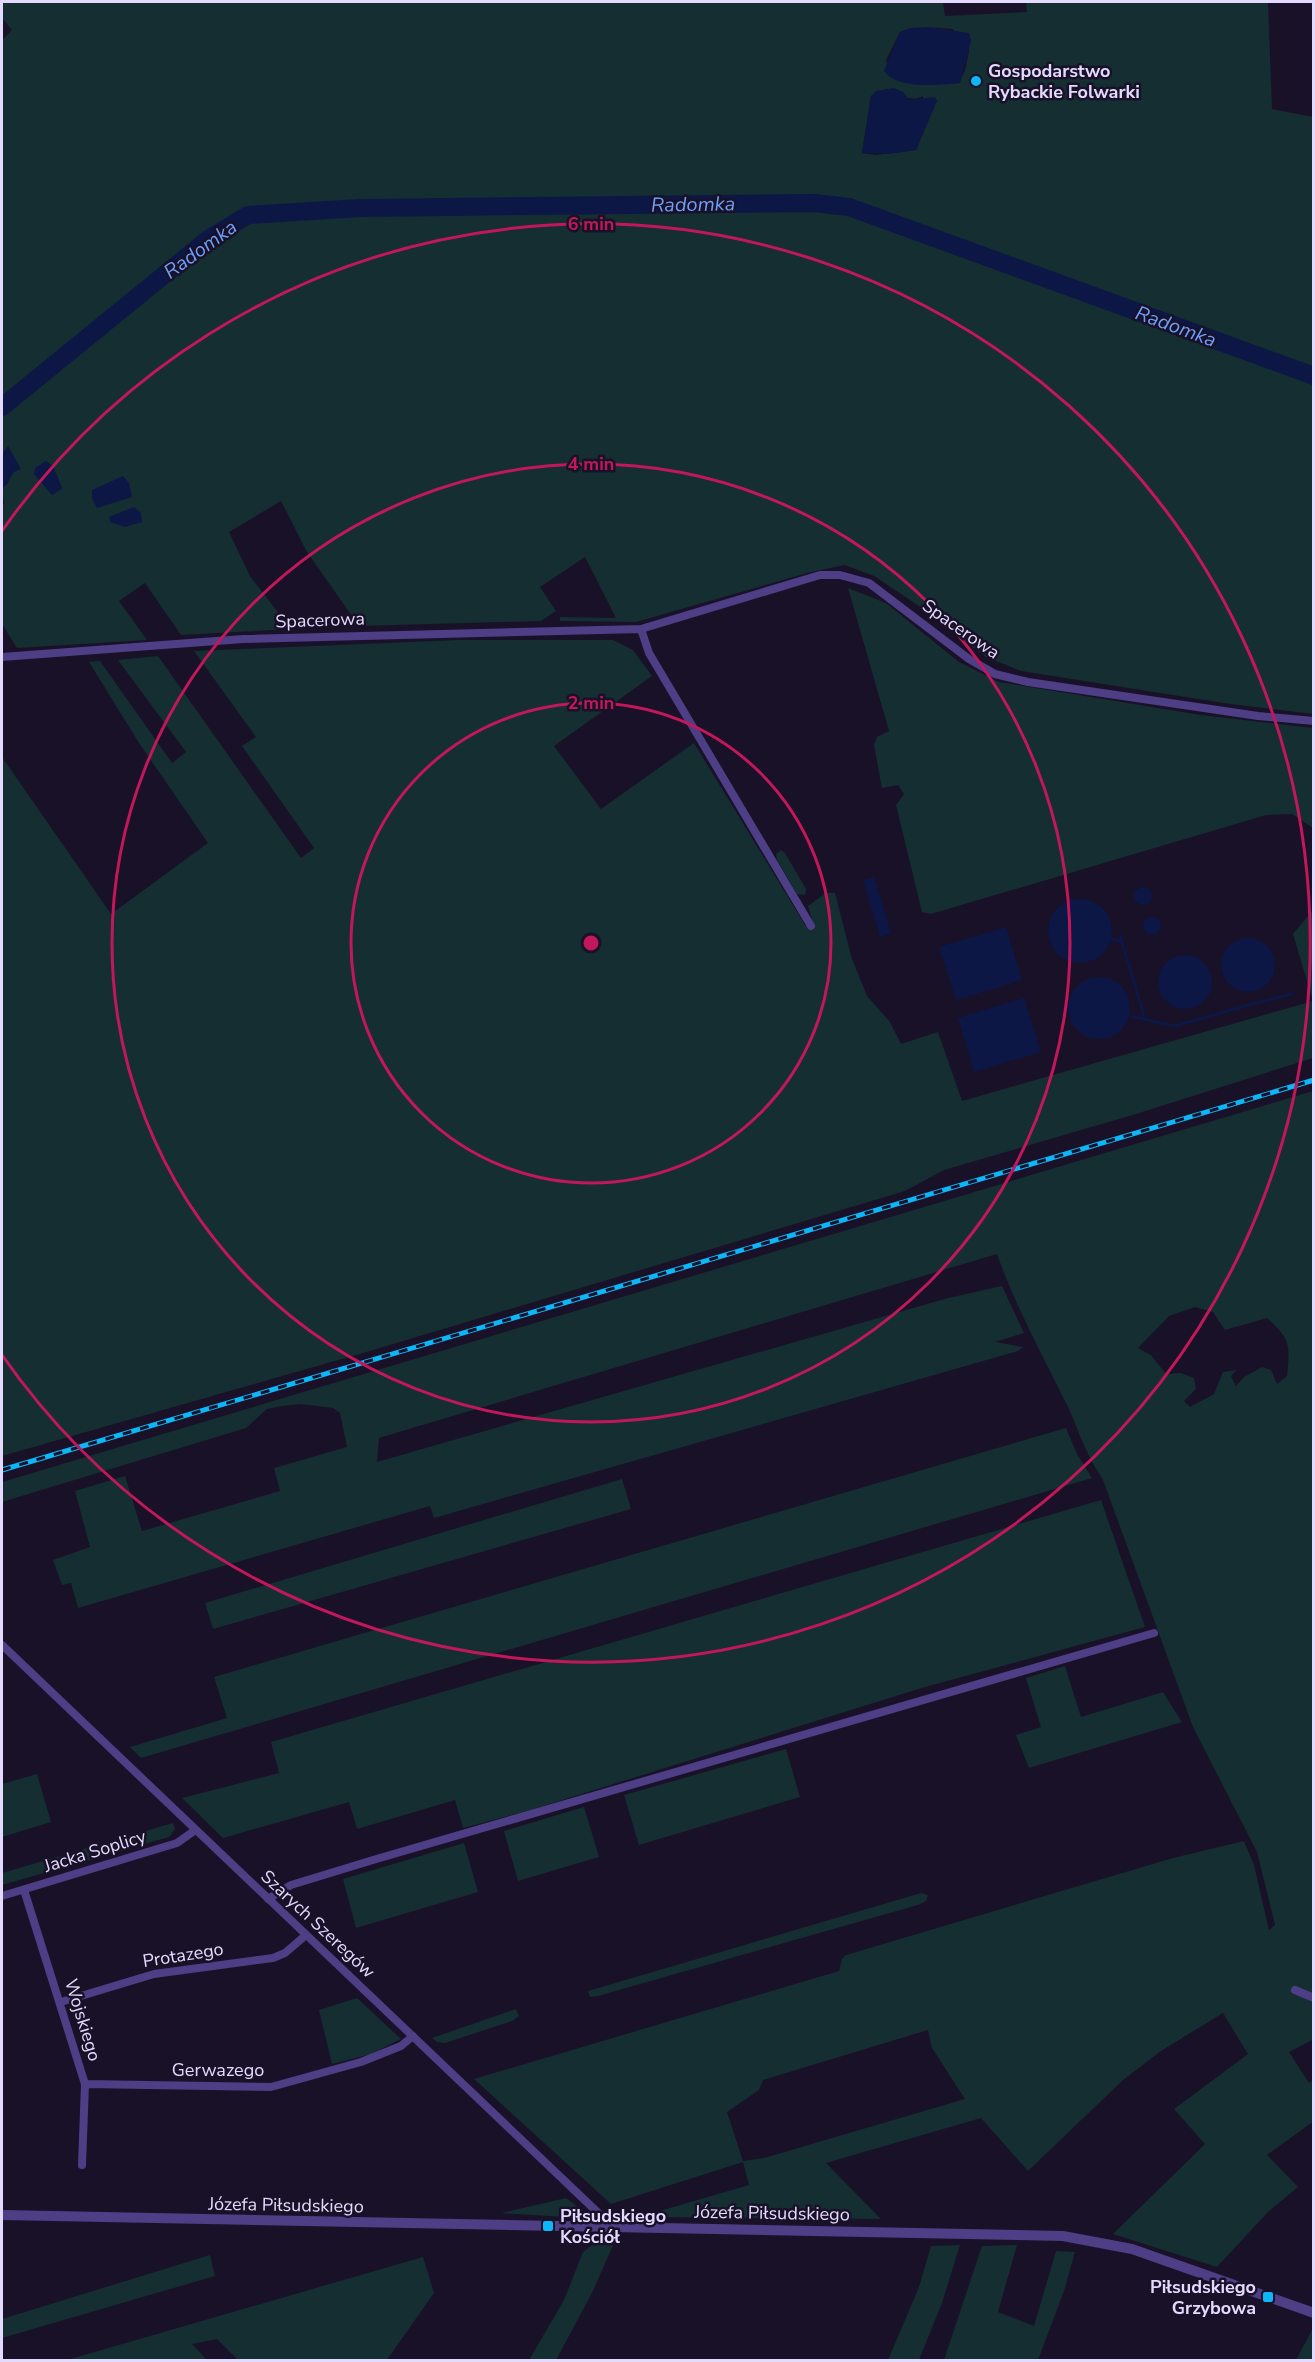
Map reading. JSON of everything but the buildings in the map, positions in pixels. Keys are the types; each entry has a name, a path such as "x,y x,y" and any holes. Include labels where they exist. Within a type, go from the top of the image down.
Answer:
{"street":[{"name":"Spacerowa","path":"2,657 232,639 641,629 820,575 840,575 869,584 969,659 995,674 1028,682 1258,716 1314,721"},
{"path":"641,629 649,653 810,926"},
{"path":"268,1899 291,1885 373,1860 1154,1633"},
{"name":"Szarych Szeregów","path":"2,1645 194,1831 414,2036 613,2227"},
{"name":"Jacka Soplicy","path":"2,1896 177,1843 194,1831"},
{"name":"Wojskiego","path":"24,1890 61,2001 85,2084 82,2164"},
{"name":"Protazego","path":"61,2001 154,1974 273,1958 285,1953 306,1935"},
{"path":"1295,1990 1314,1998"},
{"name":"Gerwazego","path":"85,2084 271,2087 362,2062 401,2046 414,2036"},
{"name":"Józefa Piłsudskiego","path":"2,2215 1063,2236 1132,2249 1314,2313"}],"green space":[{"path":"2,2 943,2 945,16 1027,12 1026,2 1268,2 1272,109 1313,117 1313,714 1230,704 1021,671 986,657 922,608 874,576 845,565 811,572 636,622 560,621 560,617 616,618 585,557 540,587 556,611 541,621 359,626 307,552 281,501 229,532 250,576 291,629 181,635 145,583 119,601 147,640 17,648 2,624 2,506 4,504 2,488 14,471 2,454 2,40 12,30 2,18","holes":["927,27 953,29 969,51 965,71 958,83 918,84 895,79 886,60 900,32","887,89 914,99 923,96 926,126 916,150 876,155 862,153 871,96","41,465 53,466 62,488 45,483 35,468"]},
{"path":"848,588 886,603 959,662 999,682 1201,715 1313,728 1313,828 1292,814 1266,815 931,914 922,912 896,805 904,794 898,785 882,788 874,745 877,737 889,731"},
{"path":"458,640 613,640 633,650 652,676 554,746 601,809 694,743 805,925 814,926 808,906 826,893 835,893 852,959 867,996 890,1022 901,1044 938,1032 962,1101 1313,1001 1313,1058 1136,1114 944,1170 905,1191 363,1353 2,1456 2,757 111,914 208,843 139,743 89,662 100,661 172,763 186,752 118,660 158,656 301,858 314,848 242,746 256,737 194,651"},
{"path":"781,850 806,889 805,895 797,894 777,860 776,854"},
{"path":"1313,910 1313,1001 1293,934"},
{"path":"1313,1091 1314,2039 1289,2052 1309,2083 1313,2080 1314,2121 1267,2155 1298,2187 1268,2212 1217,2267 1113,2234 1205,2144 1174,2109 1248,2054 1223,2013 1161,2051 1123,2080 1028,2171 981,2118 826,2163 881,2219 639,2217 749,2185 743,2162 611,2204 474,2079 839,1971 842,1959 846,1955 1173,1858 1244,1841 1254,1865 1269,1930 1275,1925 1257,1852 1193,1727 1103,1480 1088,1454 997,1254 379,1438 377,1462 948,1298 1002,1286 1024,1333 995,1342 1023,1347 1018,1351 434,1518 430,1506 78,1608 71,1583 62,1585 53,1560 90,1547 75,1491 125,1476 142,1531 280,1491 274,1468 347,1447 340,1413 333,1408 301,1404 267,1409 246,1428 2,1502 2,1482","holes":["1195,1307 1213,1312 1225,1330 1267,1318 1281,1332 1287,1343 1289,1357 1287,1376 1277,1384 1271,1370 1262,1367 1244,1377 1236,1386 1231,1376 1236,1370 1223,1372 1214,1394 1190,1407 1184,1401 1196,1389 1194,1378 1181,1373 1166,1374 1151,1355 1138,1348 1169,1316","928,2030 932,2048 965,2099 764,2158 743,2161 727,2112 759,2090 763,2080"]},
{"path":"1066,1428 1077,1454 1092,1478 141,1758 130,1747 227,1718 214,1677"},
{"path":"622,1479 631,1509 213,1629 205,1603"},
{"path":"1101,1500 1145,1627 925,1687 527,1811 463,1828 455,1800 357,1829 349,1802 223,1838 182,1798 279,1773 271,1742"},
{"path":"1065,1666 1081,1717 1163,1692 1182,1722 1029,1768 1016,1735 1041,1727 1026,1678"},
{"path":"786,1749 800,1797 639,1845 624,1795"},
{"path":"37,1774 51,1822 2,1837 2,1784"},
{"path":"584,1807 599,1857 518,1881 504,1831"},
{"path":"173,1823 175,1829 169,1837 2,1885 2,1873"},
{"path":"464,1843 478,1892 356,1928 343,1879"},
{"path":"921,1893 928,1895 926,1901 918,1905 598,1996 590,1997 588,1991"},
{"path":"357,1998 401,2039 371,2054 332,2064 319,2010"},
{"path":"516,2009 519,2016 512,2021 445,2043 437,2042 432,2038"},
{"path":"566,2198 590,2216 581,2218 501,2213"},
{"path":"599,2240 615,2241 592,2293 556,2360 529,2360 564,2300 583,2252"},
{"path":"960,2245 942,2303 919,2360 888,2360 919,2287 931,2246"},
{"path":"1017,2245 998,2312 1034,2326 1056,2251 1075,2252 1064,2291 1038,2360 944,2360 982,2246"},
{"path":"210,2255 215,2276 2,2338 2,2319"},
{"path":"423,2257 434,2293 387,2360 238,2360 217,2339 192,2344 207,2360 67,2360"},
{"path":"1313,2328 1313,2360 1296,2360"}],"shaded area":[{"path":"927,27 969,33 971,41 960,83 909,84 890,77 884,71 900,32 910,28"},
{"path":"894,88 903,92 909,100 935,97 937,101 916,150 888,154 862,153 871,96 876,91"},
{"path":"8,446 21,469 14,472 3,488 2,454"},
{"path":"46,461 53,466 62,489 52,495 34,474 35,468"},
{"path":"123,476 129,483 132,497 97,508 92,498 92,490"},
{"path":"134,507 141,513 142,522 125,527 110,522 109,517"},
{"path":"874,877 891,933 880,937 863,880"},
{"path":"1143,887 1151,892 1152,896 1147,904 1143,905 1135,900 1134,896 1139,888"},
{"path":"1080,899 1098,905 1106,913 1112,931 1106,949 1098,957 1080,963 1062,957 1054,949 1048,931 1054,913 1062,905"},
{"path":"1148,917 1156,917 1161,922 1159,933 1148,935 1143,930 1143,922"},
{"path":"1006,927 1022,980 956,1000 939,947"},
{"path":"1248,938 1258,940 1267,946 1273,955 1275,965 1273,975 1267,984 1258,990 1248,992 1238,990 1229,984 1223,975 1221,965 1223,955 1229,946 1238,940"},
{"path":"1185,955 1195,957 1204,963 1210,972 1212,982 1210,992 1204,1001 1195,1007 1185,1009 1175,1007 1166,1001 1160,992 1158,982 1160,972 1166,963 1175,957"},
{"path":"1093,977 1105,977 1121,986 1128,996 1130,1008 1128,1020 1121,1030 1105,1039 1093,1039 1082,1034 1073,1025 1068,1014 1068,1002 1073,991 1082,982"},
{"path":"1024,998 1041,1052 974,1072 958,1018"}],"waterway":[{"name":"Radomka","path":"2,407 207,240 248,215 360,208 814,203 849,207 1314,376"},
{"path":"1120,936 1126,956"},
{"path":"1111,939 1122,942"},
{"path":"1127,959 1145,1019"},
{"path":"1230,1010 1292,994"},
{"path":"1130,1016 1175,1026 1228,1011"}],"railway":[{"path":"2,1470 1314,1080"}],"place":[{"name":"Gospodarstwo Rybackie Folwarki","path":"976,81"},
{"name":"Piłsudskiego Kościół","path":"548,2226"},
{"name":"Piłsudskiego Grzybowa","path":"1268,2297"}]}
